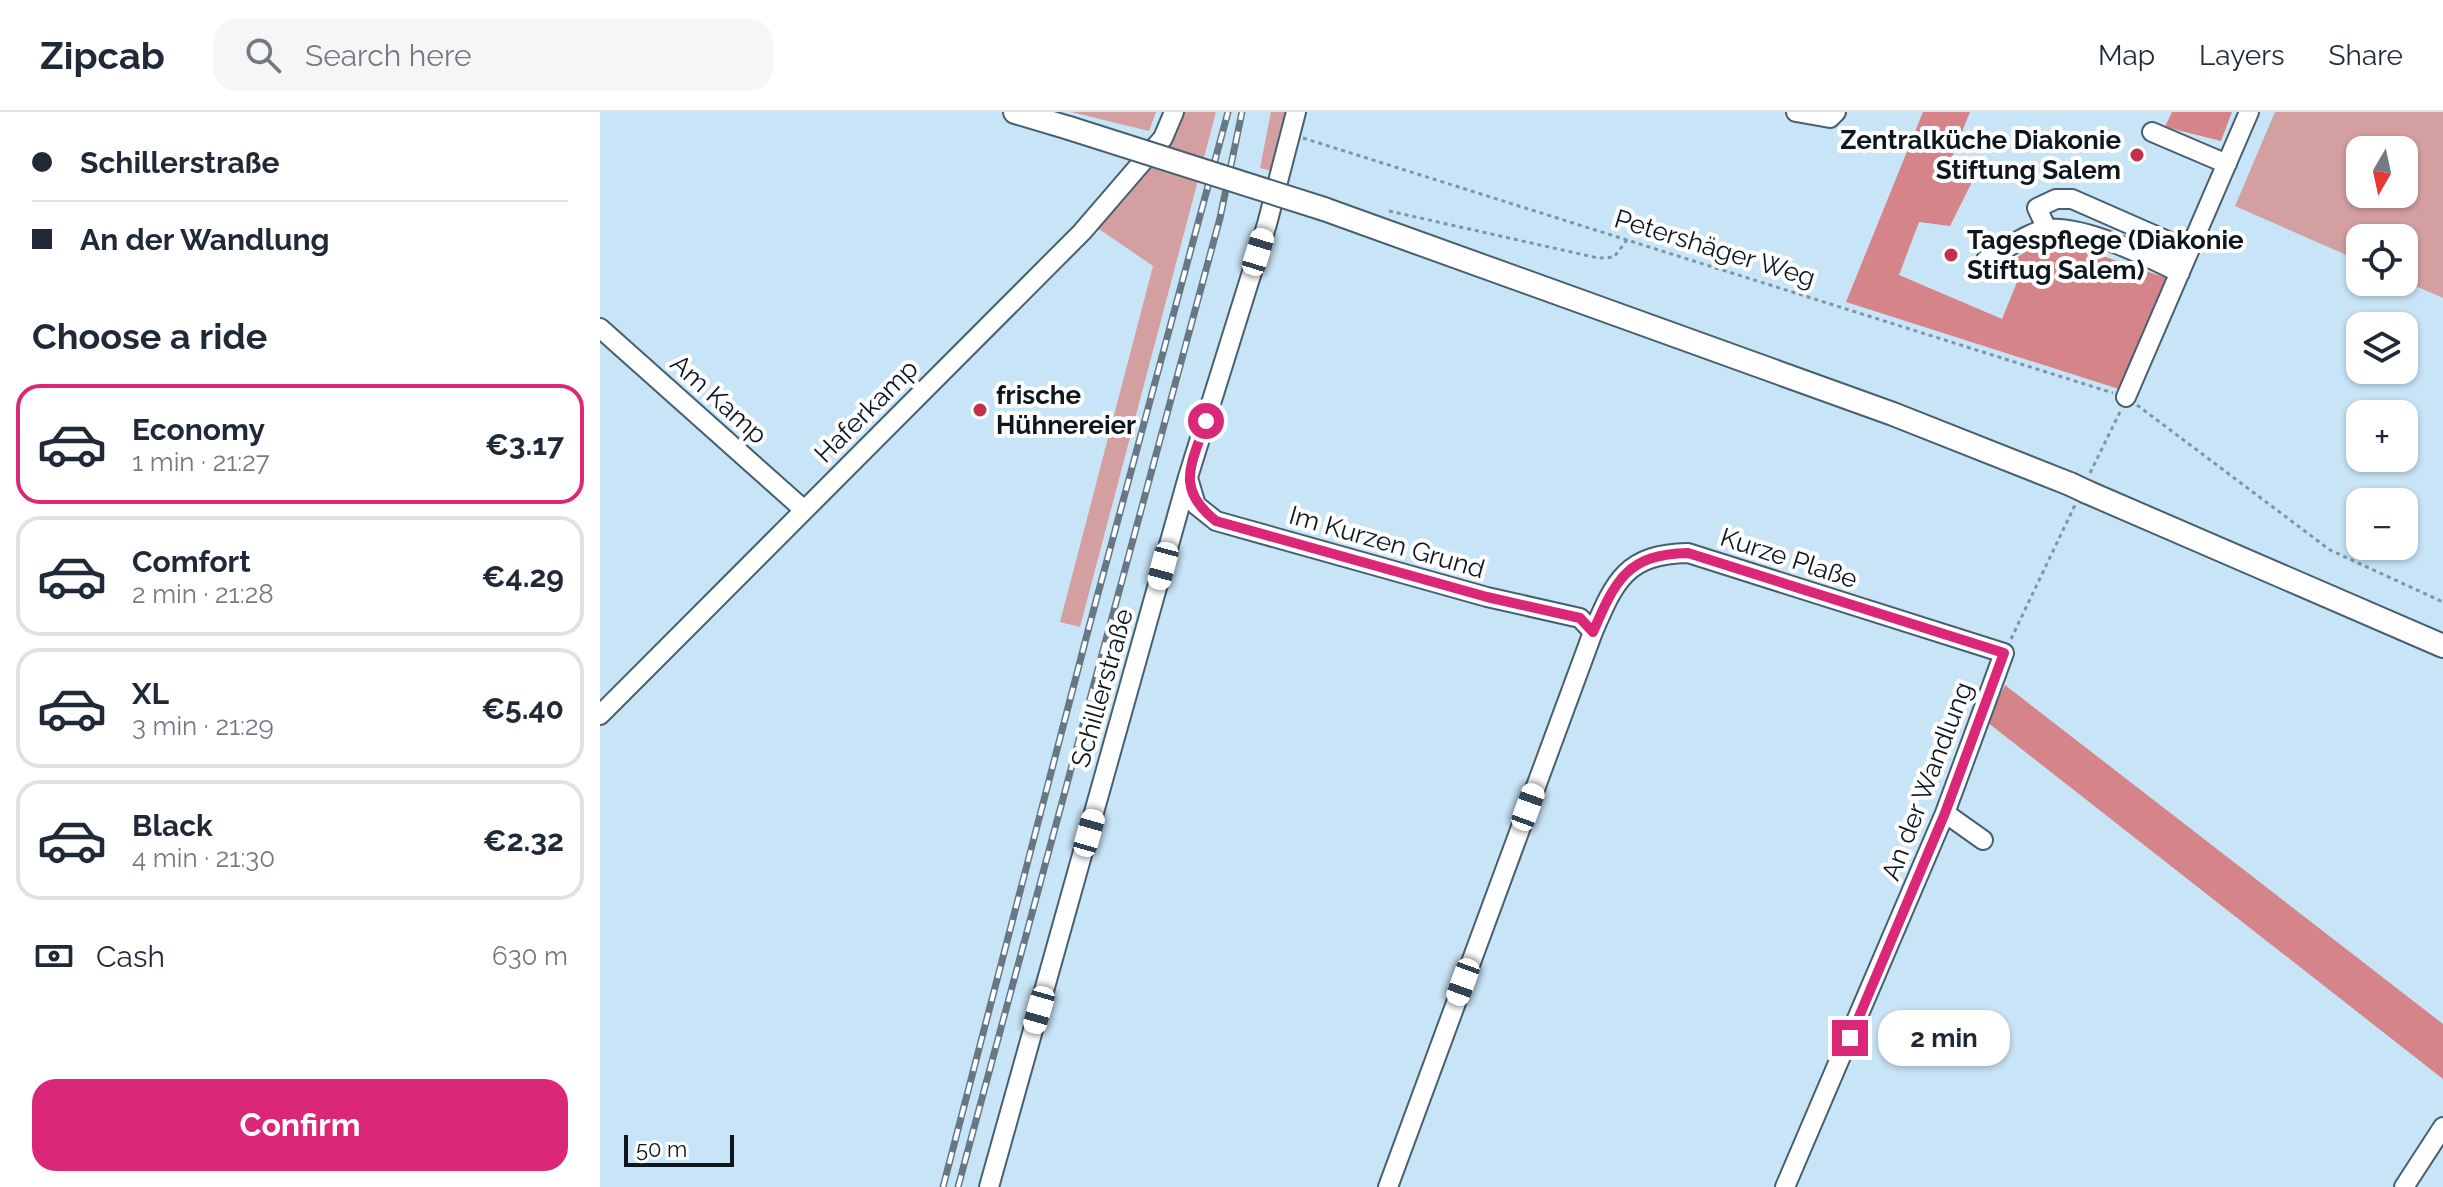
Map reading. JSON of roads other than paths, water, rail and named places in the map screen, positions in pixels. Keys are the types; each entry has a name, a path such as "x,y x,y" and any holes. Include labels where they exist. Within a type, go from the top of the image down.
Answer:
{"main road":[{"path":"1015,112 1324,209 1878,409 2080,489 2443,646"}],"street":[{"name":"Haferkamp","path":"600,715 1082,232 1163,138 1174,112"},
{"name":"Schillerstraße","path":"989,1187 1188,477 1292,134 1296,112"},
{"path":"1796,112 1830,118 1836,112"},
{"path":"2126,397 2174,270 2227,164 2249,112"},
{"path":"2152,132 2227,164"},
{"path":"2047,229 2037,208 2056,199 2072,199 2170,242 2174,270"},
{"path":"1986,260 2047,229 2085,235 2174,270"},
{"name":"Am Kamp","path":"600,328 803,509"},
{"name":"Im Kurzen Grund","path":"1188,477 1196,505 1216,521 1487,597 1580,618 1593,632"},
{"name":"Kurze Plaße","path":"1388,1187 1593,632 1613,585 1630,568 1645,559 1688,553 2004,653"},
{"name":"An der Wandlung","path":"1785,1187 1945,813 2004,653"},
{"path":"1945,813 1983,840"},
{"path":"2404,1187 2443,1127"}],"railway":[{"path":"943,1187 1228,112"},
{"path":"958,1187 1220,218 1242,112"}],"place":[{"name":"Zentralküche Diakonie Stiftung Salem","path":"2137,155"},
{"name":"Tagespflege (Diakonie Stiftug Salem)","path":"1951,255"},
{"name":"frische Hühnereier","path":"980,410"}]}
